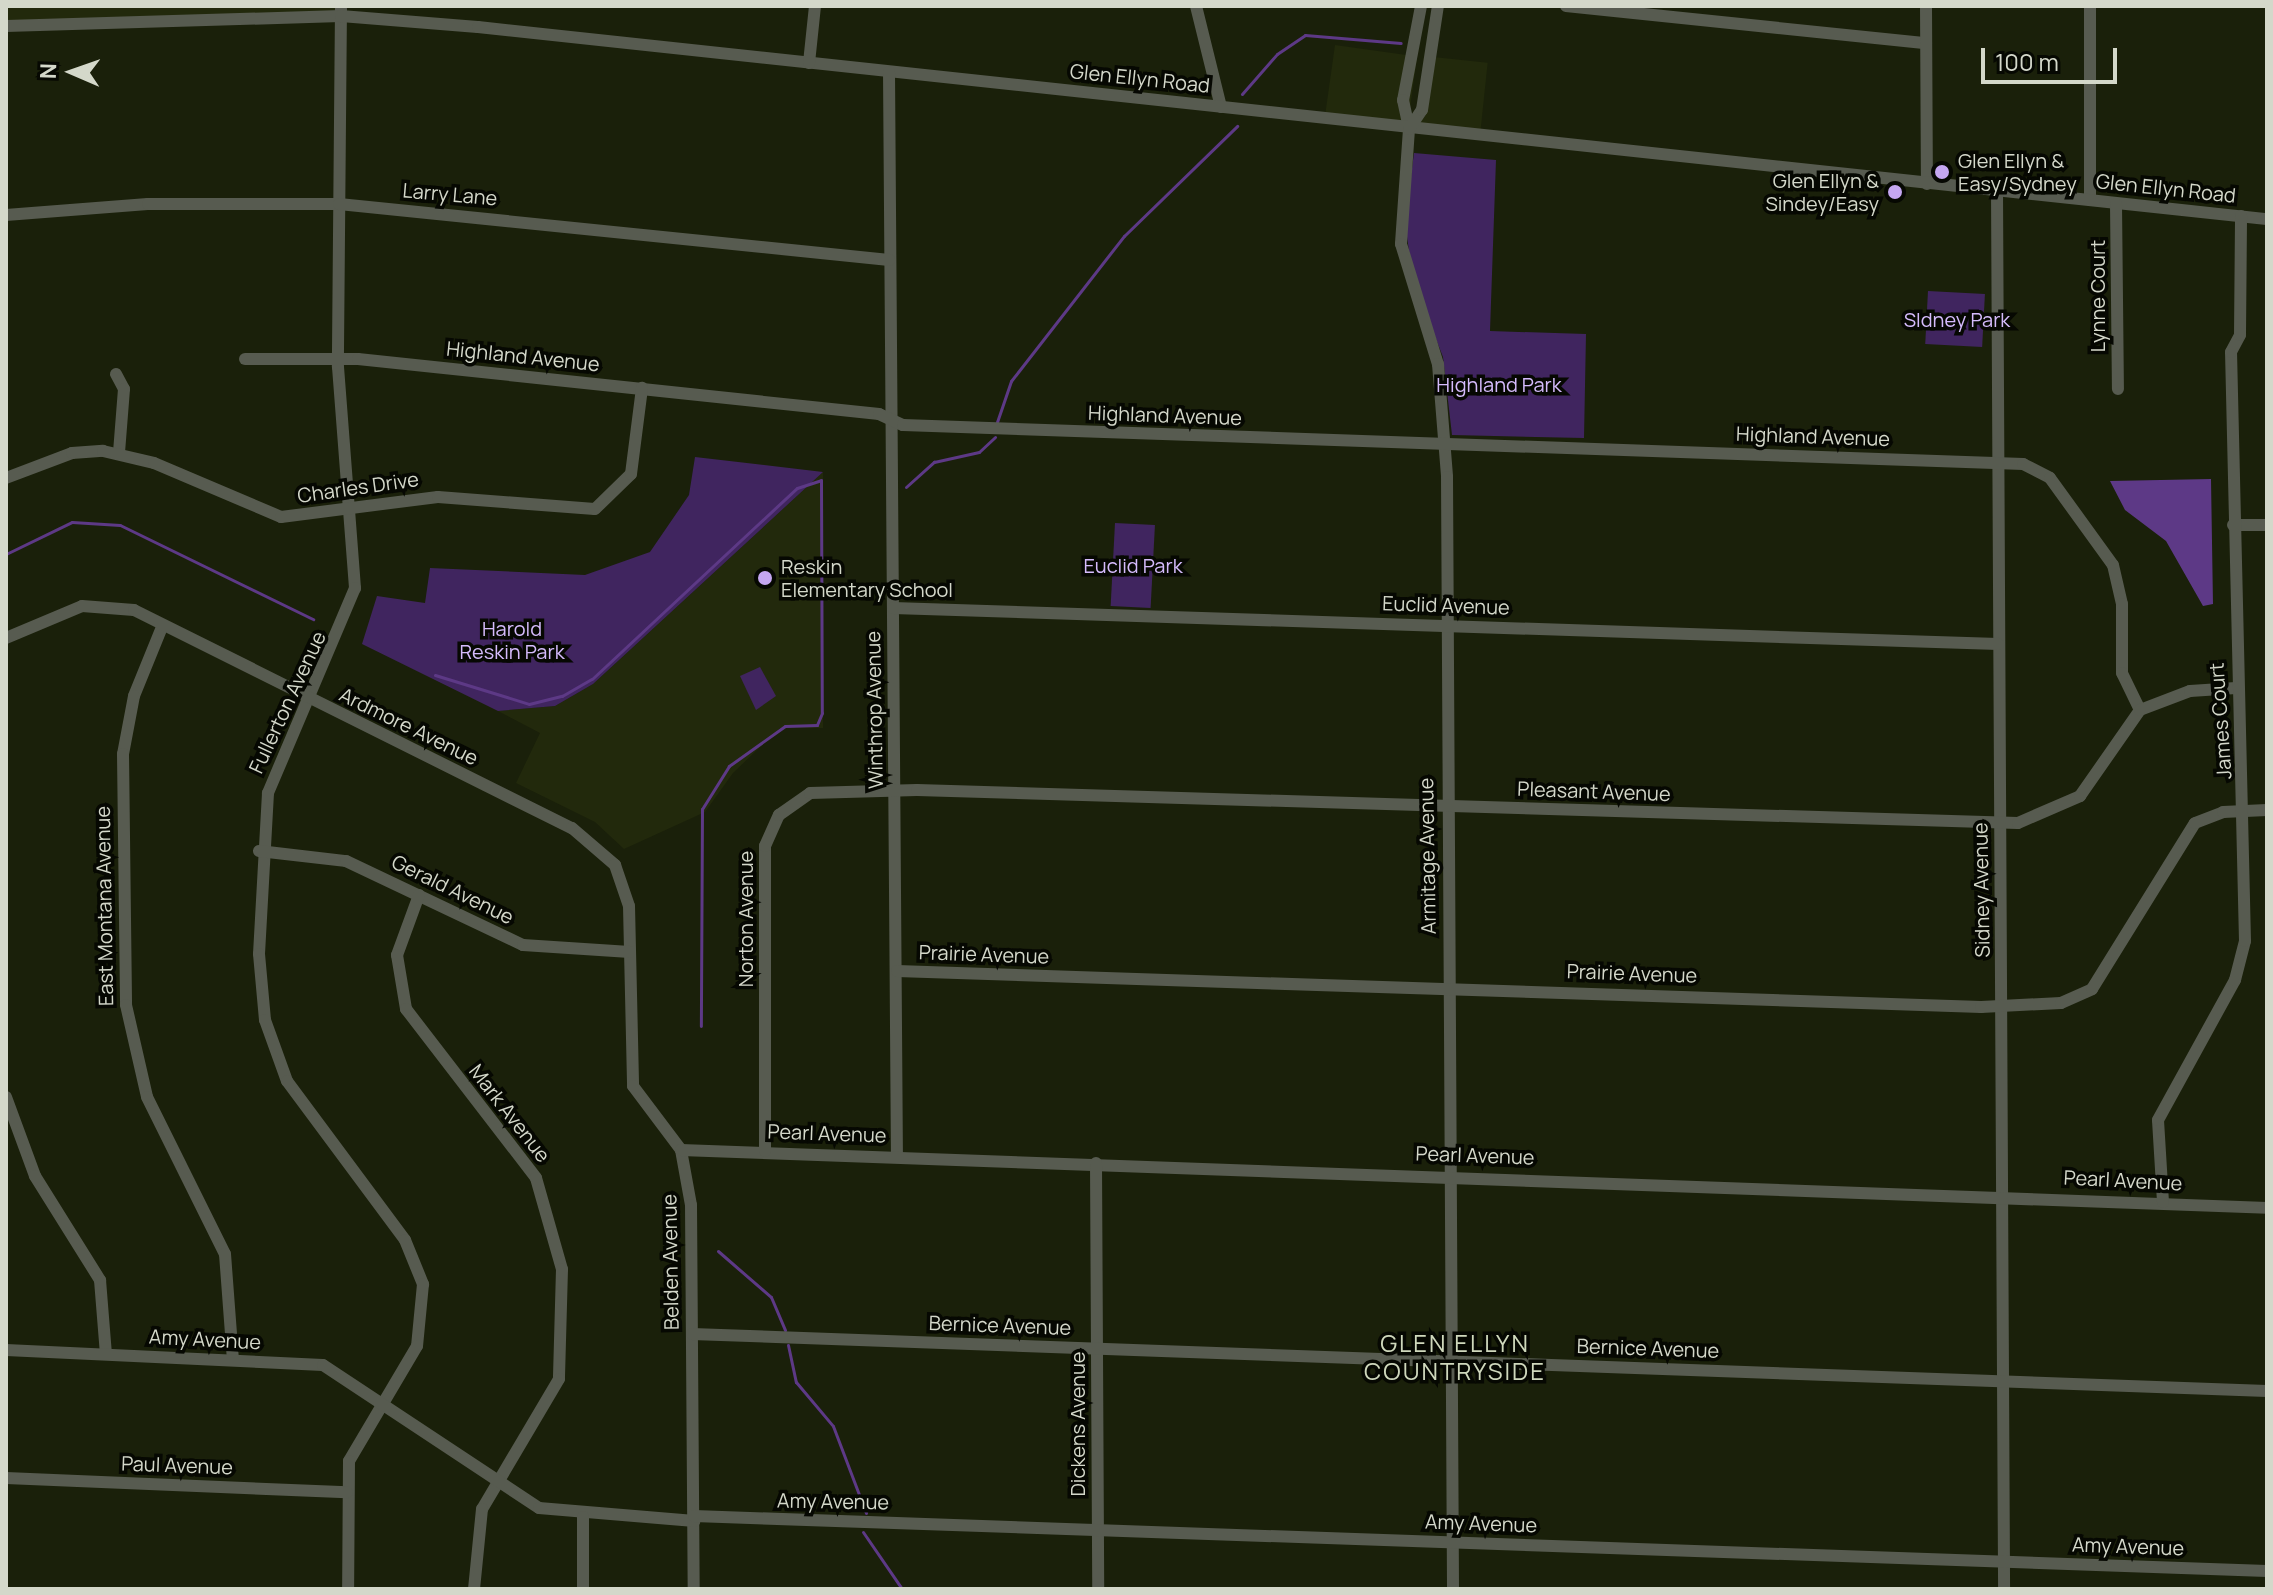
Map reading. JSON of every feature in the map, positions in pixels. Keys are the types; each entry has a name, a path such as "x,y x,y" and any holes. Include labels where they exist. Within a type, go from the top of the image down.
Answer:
{"street":[{"path":"809,63 815,6"},
{"path":"1196,6 1221,107"},
{"name":"Armitage Avenue","path":"1421,6 1403,100 1409,129 1401,244 1438,364 1444,443 1453,1589"},
{"name":"Armitage Avenue","path":"1409,129 1422,110 1438,6"},
{"path":"1566,6 1926,43"},
{"path":"1926,6 1927,184"},
{"path":"2090,6 2090,200"},
{"name":"Glen Ellyn Road","path":"6,26 341,11 1409,129 2267,219"},
{"name":"Fullerton Avenue","path":"341,11 338,359 350,509 352,602 271,783 259,851 260,986 274,1051 294,1095 405,1240 423,1284 421,1334 385,1401 351,1453 347,1492 348,1589"},
{"name":"Winthrop Avenue","path":"889,72 897,1156"},
{"name":"Sidney Avenue","path":"1997,191 2004,1589"},
{"name":"Larry Lane","path":"6,215 148,204 339,204 889,260"},
{"name":"Lynne Court","path":"2116,204 2118,389"},
{"name":"James Court","path":"2163,1202 2158,1120 2243,959 2245,810 2236,688 2231,352 2240,335 2241,216"},
{"name":"Highland Avenue","path":"245,359 338,359 642,388 891,420 2023,464 2050,478 2107,553 2121,589 2122,673 2140,710"},
{"path":"116,374 124,389 119,453"},
{"name":"Charles Drive","path":"7,475 72,453 119,453 264,514 350,509 438,497 595,509 631,474 642,388"},
{"path":"2233,525 2267,525"},
{"name":"Ardmore Avenue","path":"6,638 91,605 134,610 162,627 572,828 605,852 625,886 630,952"},
{"name":"Euclid Avenue","path":"893,608 1998,644"},
{"name":"East Montana Avenue","path":"162,627 134,696 123,754 126,1005 147,1097 225,1254 233,1360"},
{"path":"2140,710 2190,691 2236,688"},
{"name":"Pleasant Avenue","path":"895,790 2032,821 2080,796 2140,710"},
{"name":"Norton Avenue","path":"765,1151 769,831 789,804 810,793 895,790"},
{"name":"Prairie Avenue","path":"897,971 2003,1005 2061,1003 2092,989 2195,823 2245,810 2267,810"},
{"name":"Gerald Avenue","path":"259,851 346,861 523,945 630,952"},
{"name":"Mark Avenue","path":"419,895 397,955 406,1009 536,1178 562,1269 557,1387 498,1482 476,1525 474,1589"},
{"name":"Belden Avenue","path":"630,952 633,1086 681,1150 691,1205 694,1589"},
{"path":"6,1097 35,1176 100,1280 106,1354"},
{"name":"Pearl Avenue","path":"681,1150 2001,1195 2267,1208"},
{"name":"Dickens Avenue","path":"1096,1163 1098,1589"},
{"name":"Bernice Avenue","path":"692,1334 2267,1391"},
{"name":"Amy Avenue","path":"6,1350 323,1365 385,1401 539,1508 583,1517 1098,1529 2267,1571"},
{"name":"Paul Avenue","path":"6,1478 347,1492"},
{"path":"583,1517 583,1589"}],"shaded area":[{"path":"6,6 336,6 336,11 6,22"},
{"path":"1335,45 1417,57 1407,129 1325,117"},
{"path":"1424,56 1488,63 1480,131 1417,125"},
{"name":"Reskin Elementary School","path":"823,472 823,728 780,728 733,773 705,812 624,849 595,822 516,783 540,733 498,711 555,706 593,684"},
{"path":"2211,479 2213,604 2203,606 2166,541 2125,510 2110,481"}],"green space":[{"name":"Highland Park","path":"1414,153 1496,160 1490,331 1586,334 1584,438 1452,435 1443,357 1413,280 1405,222"},
{"name":"SIdney Park","path":"1928,291 1985,294 1982,347 1925,344"},
{"name":"Harold Reskin Park","path":"695,457 823,472 593,684 555,706 498,711 362,644 377,596 425,603 430,568 585,575 650,552 689,495"},
{"name":"Euclid Park","path":"1115,523 1155,525 1151,608 1111,606"},
{"path":"760,667 776,696 756,710 740,676"}],"waterway":[{"path":"1242,94 1277,54 1305,35 1401,43"},
{"path":"997,422 1011,381 1124,236 1237,126"},
{"path":"906,487 934,462 979,452 995,437"},
{"path":"435,675 529,704 562,696 592,679 797,488 821,480 822,713 817,725 785,726 729,766 702,809 701,1026"},
{"path":"6,554 72,522 120,525 313,619"},
{"path":"718,1251 771,1297 785,1330"},
{"path":"788,1345 796,1382 833,1426 866,1513"},
{"path":"863,1532 902,1589"}],"place":[{"name":"Glen Ellyn & Easy/Sydney","path":"1942,172"},
{"name":"Glen Ellyn & Sindey/Easy","path":"1895,192"},
{"name":"Reskin Elementary School","path":"765,578"}],"district":[{"name":"GLEN ELLYN COUNTRYSIDE","path":"1455,1357"}]}
